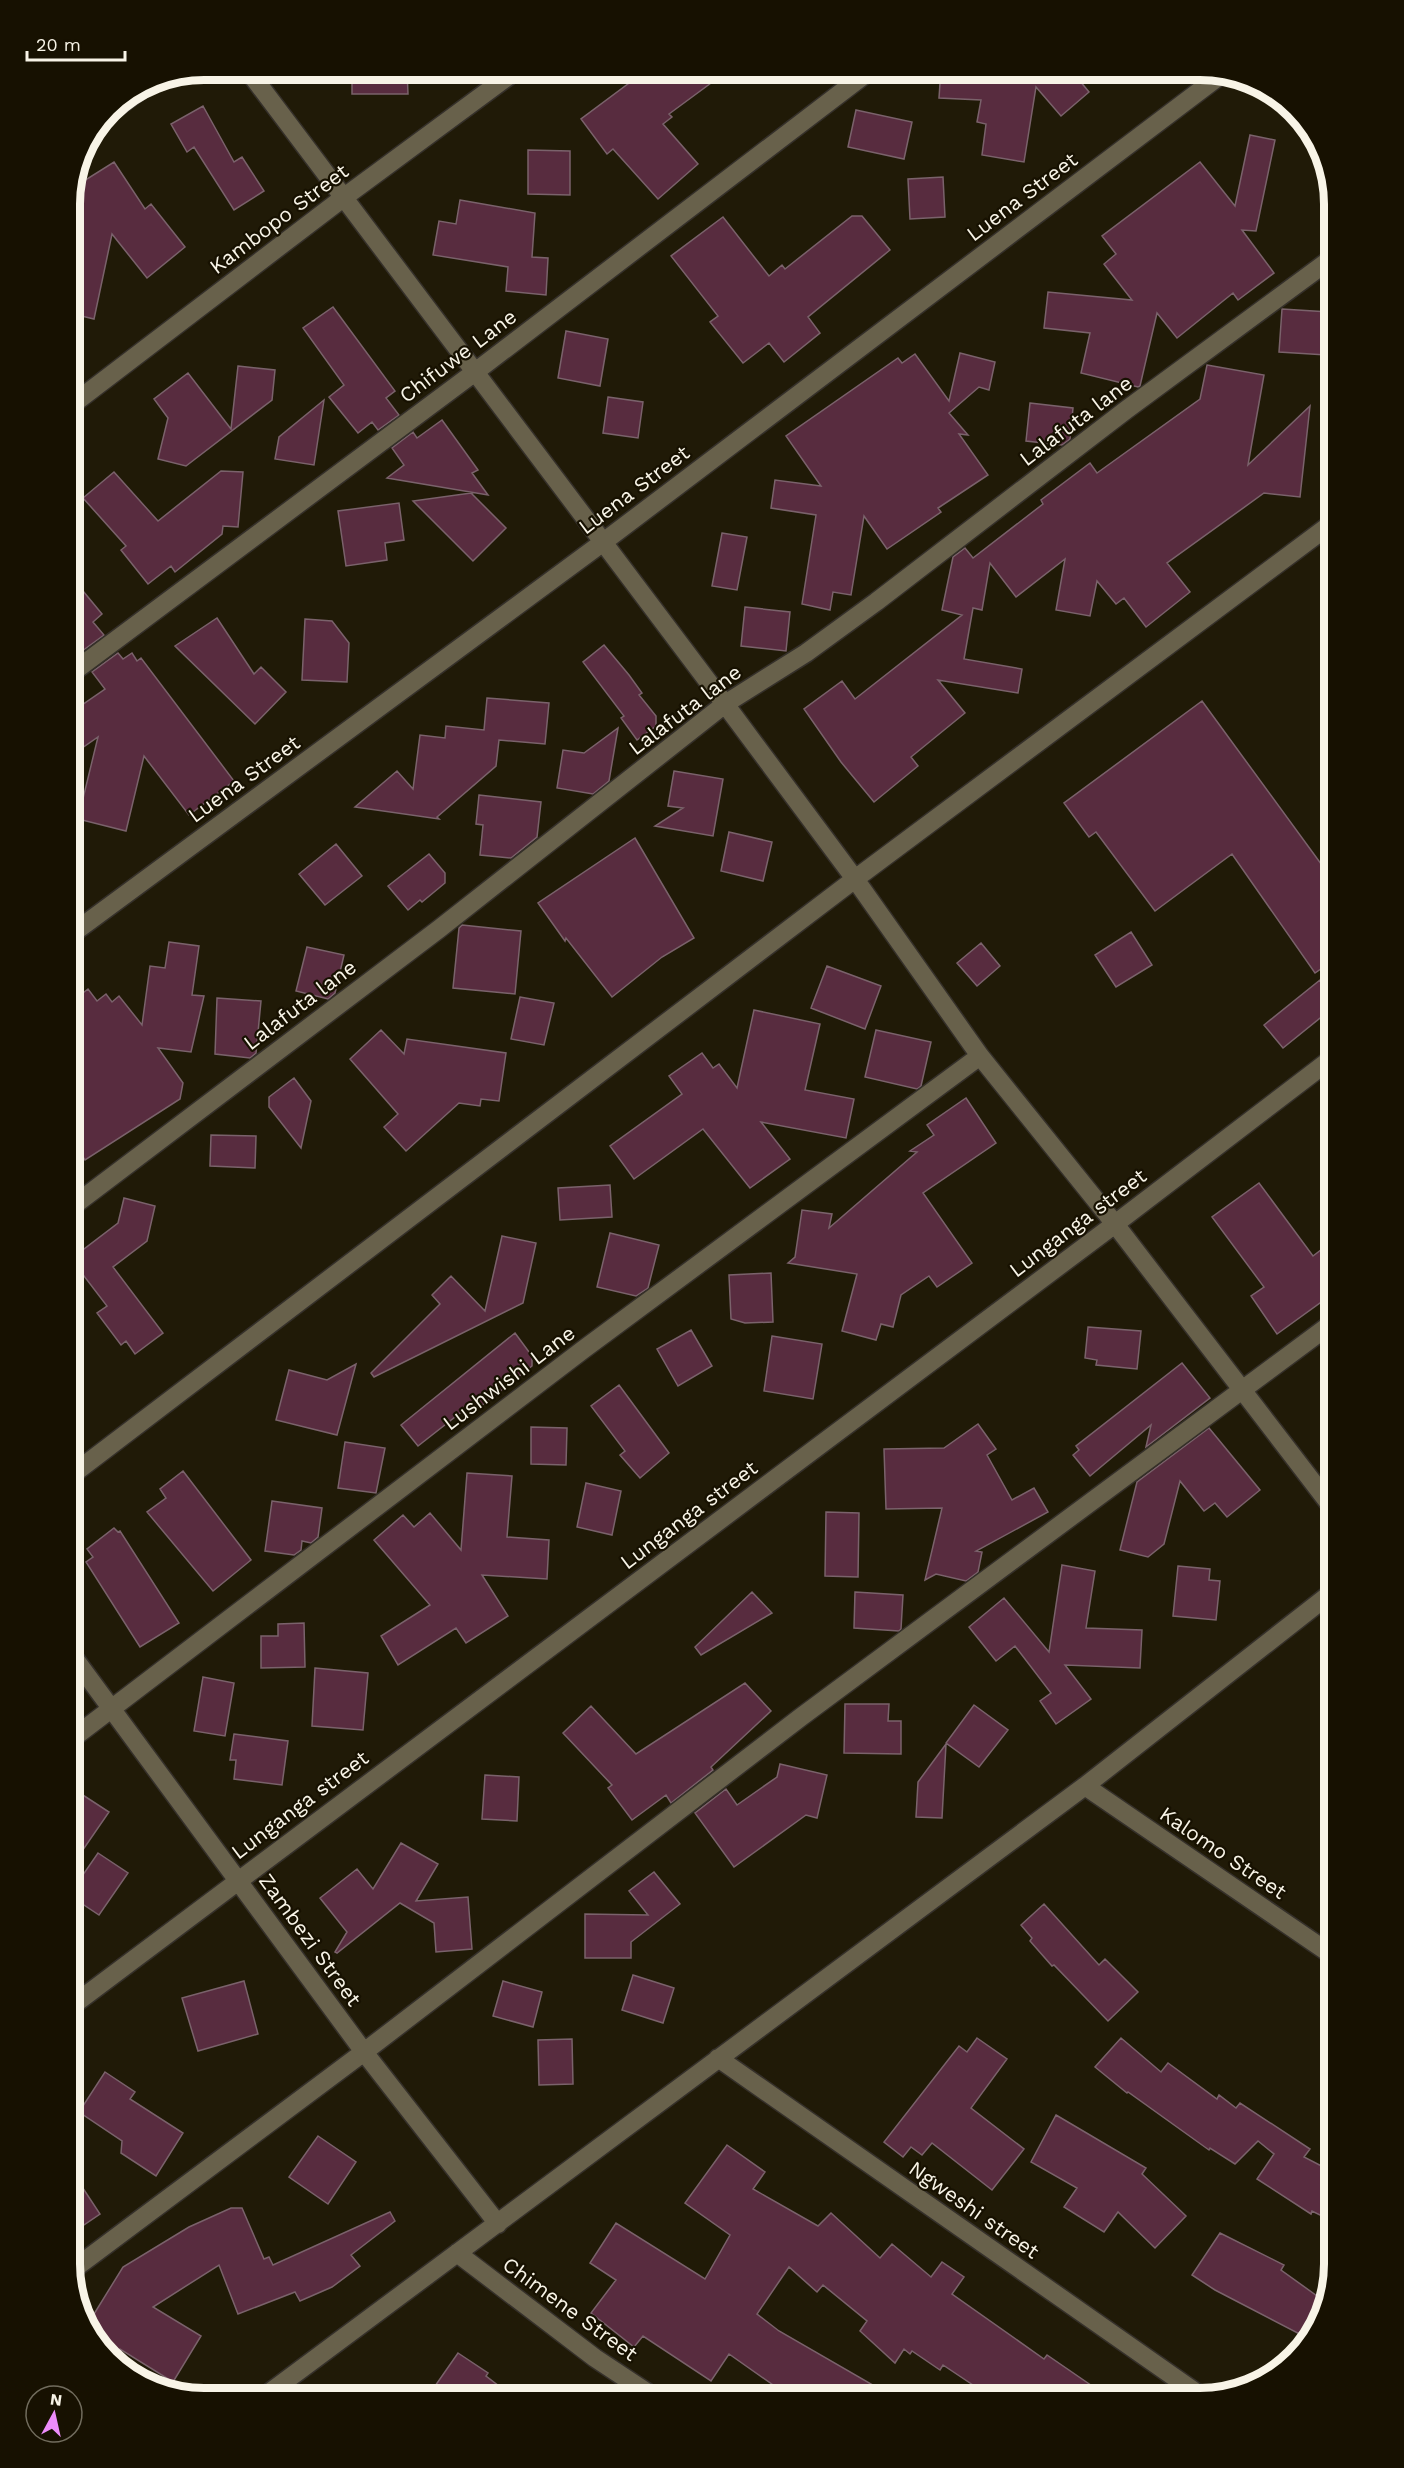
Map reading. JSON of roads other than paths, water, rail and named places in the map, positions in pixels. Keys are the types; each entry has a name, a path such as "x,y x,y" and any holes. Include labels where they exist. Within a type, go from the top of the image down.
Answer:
{"street":[{"path":"255,80 855,879 980,1056 1115,1224 1324,1497"},
{"name":"Kambopo Street","path":"80,399 343,198 503,80"},
{"name":"Chifuwe Lane","path":"80,667 475,372 858,80"},
{"name":"Luena Street","path":"80,928 602,543 1213,81"},
{"name":"Lalafuta lane","path":"80,1201 439,929 725,704 806,653 876,602 1126,410 1324,264"},
{"path":"80,1469 855,879 1324,529"},
{"name":"Lushwishi Lane","path":"80,1733 584,1349 980,1056"},
{"name":"Lunganga street","path":"80,2000 1115,1224 1324,1064"},
{"path":"80,2264 364,2052 792,1725 1324,1329"},
{"path":"276,2388 1085,1786 1324,1599"},
{"name":"Zambezi Street","path":"80,1666 364,2052 498,2224"},
{"name":"Kalomo Street","path":"1085,1786 1324,1949"},
{"name":"Ngweshi street","path":"718,2058 1190,2388"},
{"name":"Chimene Street","path":"457,2253 595,2358 640,2388"}]}
